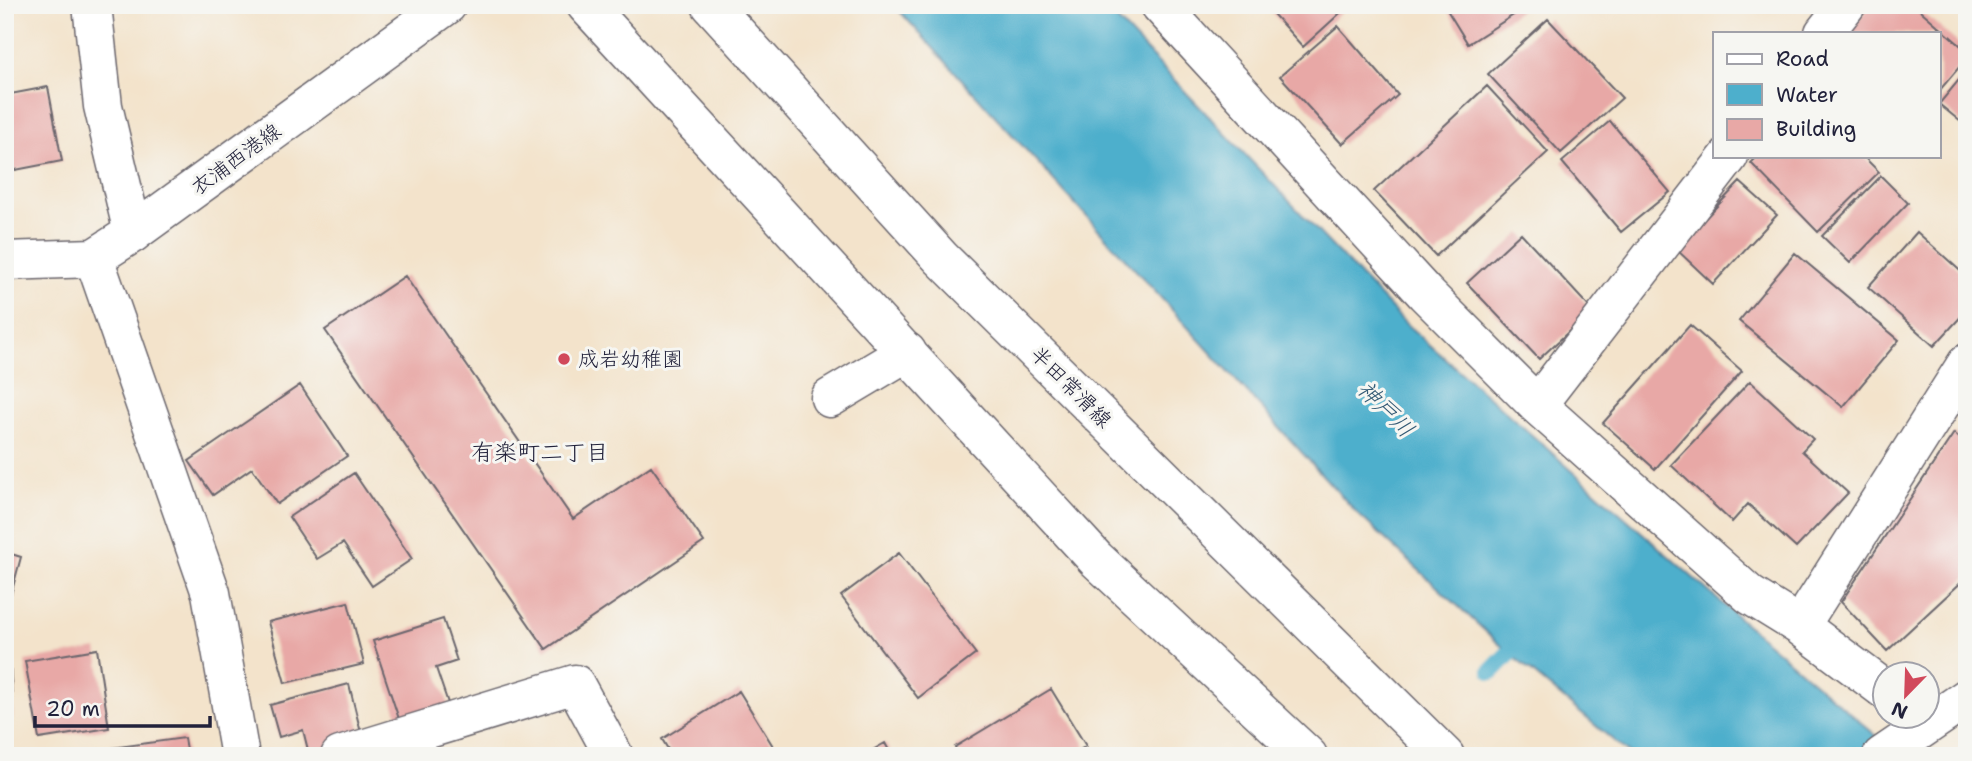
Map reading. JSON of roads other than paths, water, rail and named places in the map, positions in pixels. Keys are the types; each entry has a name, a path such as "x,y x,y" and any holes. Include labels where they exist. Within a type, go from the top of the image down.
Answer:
{"main road":[{"path":"92,5 103,106 134,233"},
{"name":"衣浦西港線","path":"94,258 134,233 447,5"},
{"path":"586,5 1096,559 1308,756"},
{"name":"半田常滑線","path":"711,5 941,258 1445,756"},
{"path":"1160,5 1425,293 1536,405 1750,595 1800,626 1870,678"},
{"path":"1825,32 1846,5"},
{"path":"1536,405 1727,158"},
{"path":"5,261 94,258 211,593 240,756"},
{"path":"830,398 907,352"},
{"path":"1800,626 1967,363"},
{"path":"340,756 575,684 614,756"},
{"path":"1940,712 1967,698"},
{"path":"1882,756 1912,730"}],"water":[{"name":"神戸川","path":"894,5 1103,5 1404,322 1733,613 1900,756 1632,756 1509,653 1357,513"}],"waterway":[{"path":"1492,671 1526,636"}],"place":[{"name":"成岩幼稚園","path":"564,359"}],"district":[{"name":"有楽町二丁目","path":"540,452"}]}
